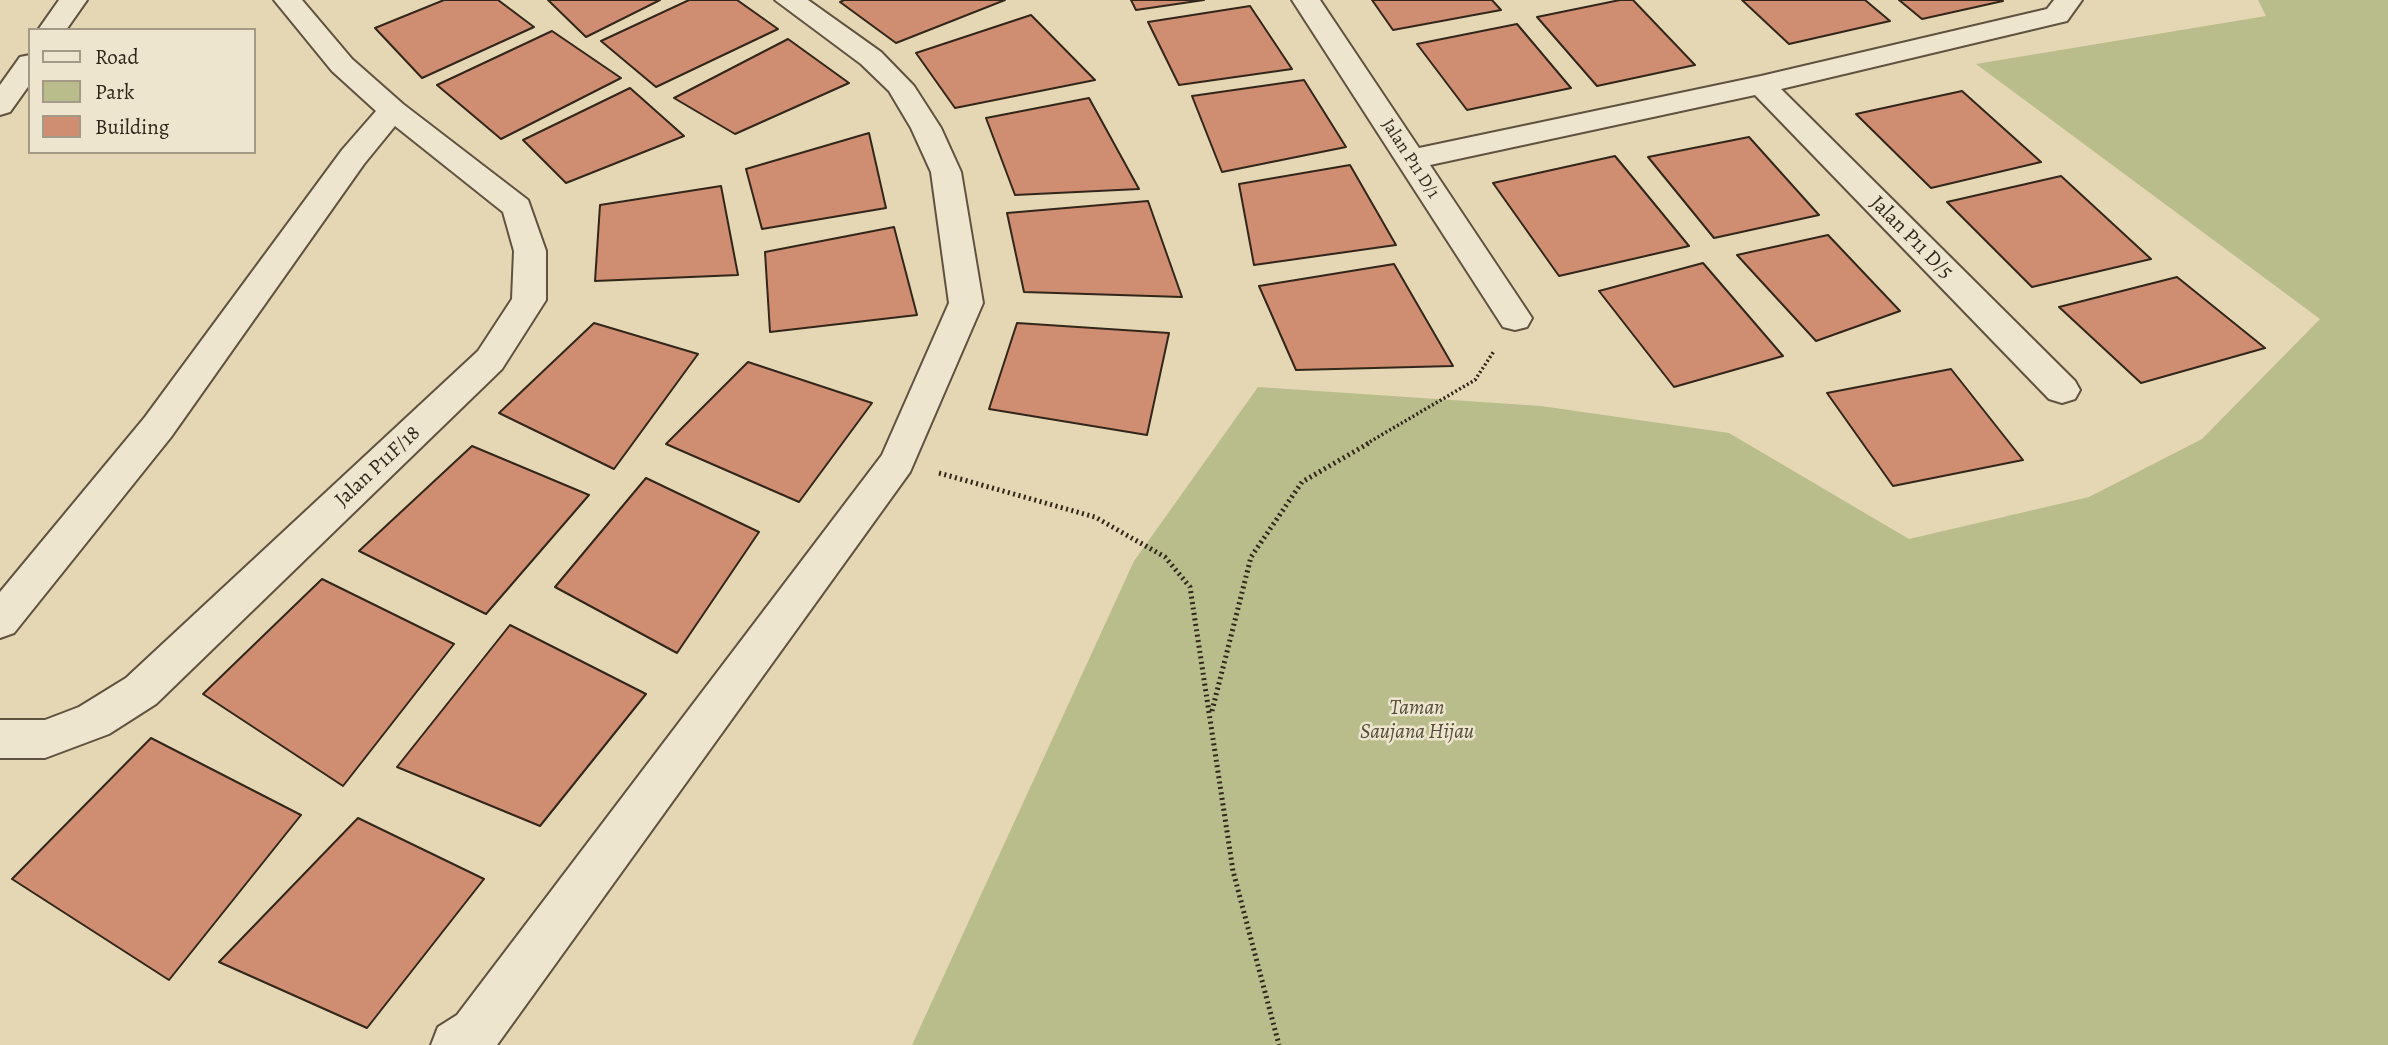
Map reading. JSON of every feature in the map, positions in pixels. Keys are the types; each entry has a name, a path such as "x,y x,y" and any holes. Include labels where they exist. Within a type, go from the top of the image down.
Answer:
{"street":[{"path":"53,28 73,0"},
{"name":"Jalan P11F/18","path":"0,739 45,739 94,721 141,691 490,360 529,300 530,251 517,207 393,110 342,65 288,0"},
{"path":"456,1045 475,1033 897,462 966,303 946,172 926,128 900,86 871,58 830,26 789,0"},
{"name":"Jalan P11 D/1","path":"1306,0 1516,318"},
{"path":"1410,160 1761,85 2063,7"},
{"path":"0,106 28,66"},
{"name":"Jalan P11 D/5","path":"1761,85 2062,390"},
{"path":"0,621 158,427 353,157 393,110"}],"path":[{"path":"1211,714 1251,557 1302,482 1475,380 1516,318"},
{"path":"897,462 1095,517 1164,557 1190,587 1233,871 1279,1045"}],"green space":[{"name":"Taman Saujana Hijau","path":"2258,0 2388,0 2388,1045 912,1045 1134,561 1258,387 1541,406 1729,433 1909,539 2089,497 2202,439 2320,319 1976,64 2266,16"}],"building":[{"path":"444,0 498,0 534,27 422,78 375,28"},
{"path":"548,0 660,0 586,37"},
{"path":"689,0 737,0 778,29 656,87 601,41"},
{"path":"1005,0 896,43 840,2"},
{"path":"1131,0 1204,0 1136,10"},
{"path":"1372,0 1492,0 1501,10 1393,30"},
{"path":"1620,0 1633,0 1695,65 1597,86 1537,17"},
{"path":"1742,0 1865,0 1890,21 1789,44"},
{"path":"1899,0 2002,0 2003,1 1922,19"},
{"path":"1250,6 1292,69 1179,85 1148,22"},
{"path":"1031,15 1095,80 955,108 916,53"},
{"path":"1517,24 1571,88 1467,110 1417,44"},
{"path":"552,31 621,78 501,139 437,85"},
{"path":"788,39 849,83 735,134 674,98"},
{"path":"1304,80 1346,147 1222,172 1192,96"},
{"path":"630,88 684,136 566,183 523,140"},
{"path":"1962,91 2041,162 1931,188 1856,114"},
{"path":"1089,98 1139,189 1015,195 986,118"},
{"path":"869,133 886,208 762,229 746,169"},
{"path":"1749,137 1819,215 1714,238 1648,157"},
{"path":"1615,156 1689,246 1559,276 1493,183"},
{"path":"1350,165 1396,245 1254,265 1239,184"},
{"path":"2061,176 2151,259 2032,287 1947,202"},
{"path":"721,186 738,275 595,281 600,205"},
{"path":"1148,201 1182,297 1024,292 1007,213"},
{"path":"894,227 917,315 770,332 765,252"},
{"path":"1828,235 1900,311 1816,341 1737,255"},
{"path":"1703,263 1783,356 1674,387 1599,291"},
{"path":"1394,264 1453,366 1296,370 1259,286"},
{"path":"2177,277 2265,348 2141,383 2059,307"},
{"path":"594,323 698,354 614,469 499,413"},
{"path":"1017,323 1169,333 1147,435 989,409"},
{"path":"748,362 872,403 799,502 666,444"},
{"path":"1951,369 2023,460 1893,486 1827,393"},
{"path":"472,446 589,495 486,614 359,551"},
{"path":"646,478 759,532 677,653 555,587"},
{"path":"322,579 454,644 343,786 203,694"},
{"path":"510,625 646,694 540,826 397,767"},
{"path":"151,738 301,815 169,980 12,879"},
{"path":"358,818 484,879 367,1028 219,962"}]}
